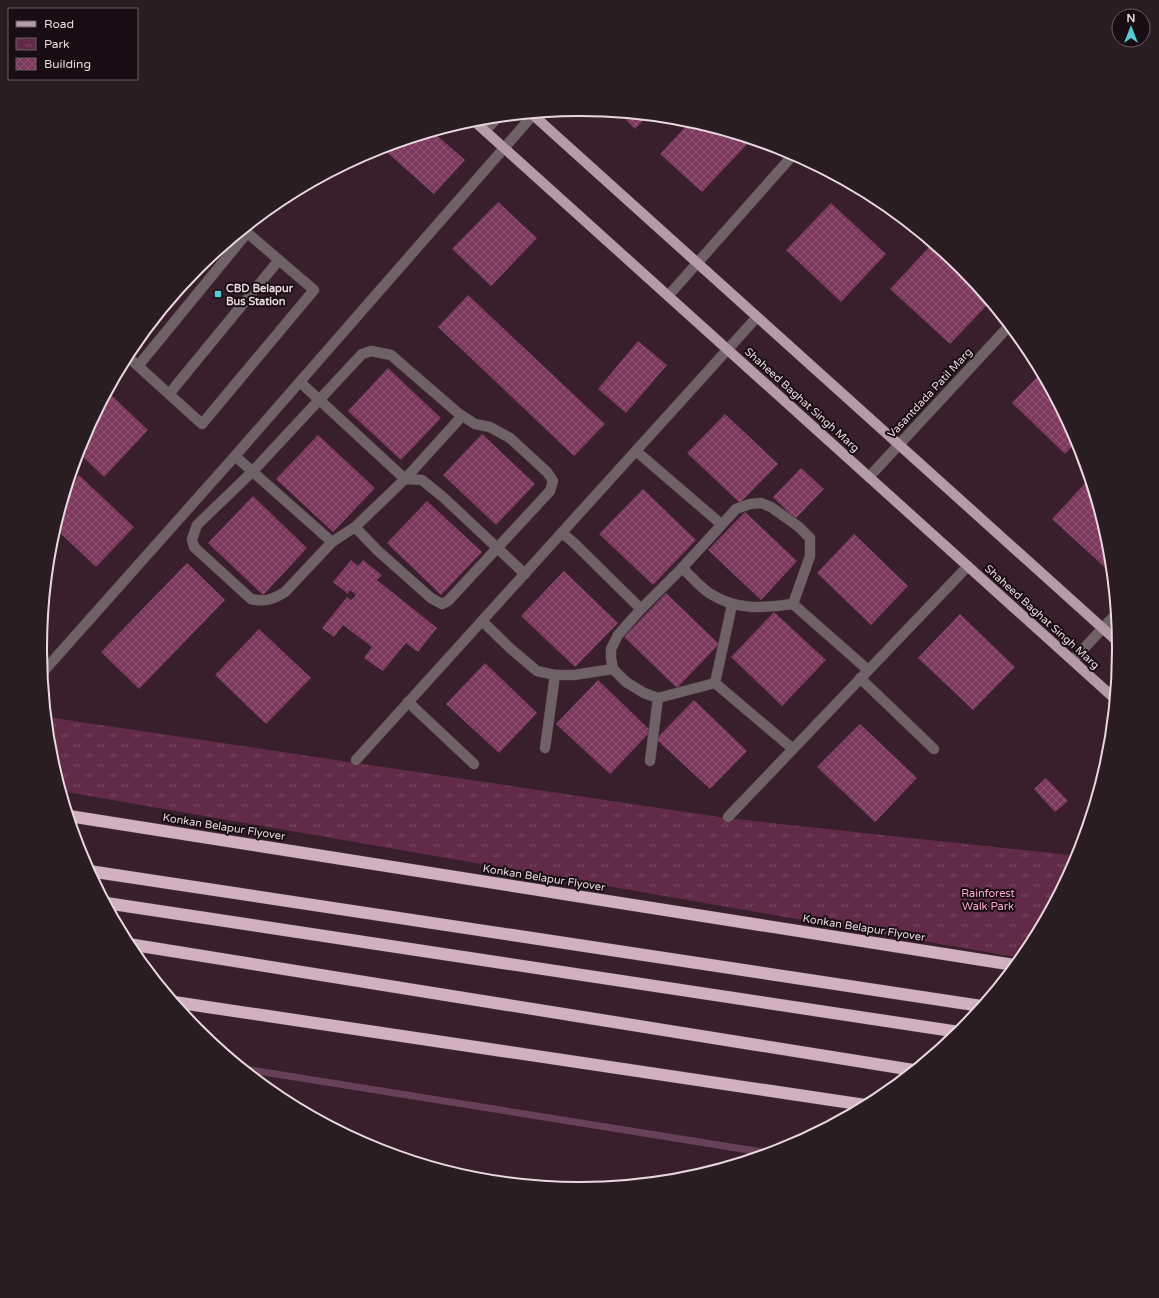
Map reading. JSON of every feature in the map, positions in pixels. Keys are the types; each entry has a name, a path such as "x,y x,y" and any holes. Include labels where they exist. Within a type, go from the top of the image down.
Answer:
{"highway":[{"name":"Konkan Belapur Flyover","path":"74,817 1008,964"},
{"path":"96,872 975,1005"},
{"path":"112,904 951,1031"},
{"path":"137,946 907,1069"},
{"path":"182,1003 856,1104"}],"main road":[{"path":"537,119 1112,636"},
{"name":"Shaheed Baghat Singh Marg","path":"480,126 1110,694"}],"street":[{"path":"48,667 235,456 529,119"},
{"path":"485,131 491,124"},
{"path":"668,296 790,160"},
{"path":"132,361 202,424 314,290 248,233"},
{"path":"138,366 238,241"},
{"path":"169,394 279,260"},
{"path":"356,760 757,317"},
{"name":"Vasantdada Patil Marg","path":"869,477 1005,330"},
{"path":"355,528 377,550 431,598 442,604 448,601 550,491 553,481 547,472 510,438 490,427 475,424 462,416 391,355 370,351 362,354 252,471 197,525 192,539 194,547 251,599 263,602 276,597 285,592 332,542 355,528 405,479 462,416"},
{"path":"300,382 405,479 422,480 443,496 524,574"},
{"path":"636,451 722,524"},
{"path":"235,456 332,542"},
{"path":"715,683 658,698 644,693 626,682 613,669 611,649 618,635 641,609 682,568 736,509 750,504 761,503 771,507 799,527 810,538 810,556 793,604"},
{"path":"562,533 641,609"},
{"path":"728,817 968,566"},
{"path":"682,568 709,593 732,605 762,608 793,604 868,670"},
{"path":"715,683 732,605"},
{"path":"1073,660 1111,619"},
{"path":"482,621 511,649 537,671 555,675 574,675 613,669"},
{"path":"545,748 555,675"},
{"path":"860,678 934,749"},
{"path":"715,683 793,749"},
{"path":"650,761 658,698"},
{"path":"408,702 474,764"}],"green space":[{"name":"Rainforest Walk Park","path":"52,718 726,818 1070,855 1057,885 1041,915 1014,957 67,792 57,753"}],"building":[{"path":"625,119 643,120 635,129"},
{"path":"685,127 747,144 702,192 660,154"},
{"path":"438,136 465,160 434,194 387,153"},
{"path":"498,202 537,238 491,286 452,249"},
{"path":"831,203 886,254 841,302 786,250"},
{"path":"929,247 956,272 986,306 950,344 890,289"},
{"path":"468,295 605,424 574,456 438,327"},
{"path":"638,341 667,365 626,413 598,389"},
{"path":"388,368 441,418 401,460 348,411"},
{"path":"1037,377 1057,413 1072,447 1065,454 1012,403"},
{"path":"111,395 148,430 104,477 83,457 102,413"},
{"path":"725,414 778,464 740,503 687,453"},
{"path":"482,434 535,484 496,525 443,475"},
{"path":"318,435 375,488 333,532 276,479"},
{"path":"801,468 824,489 795,519 773,497"},
{"path":"79,475 134,527 96,567 60,533 74,480"},
{"path":"1085,483 1102,545 1105,568 1052,519"},
{"path":"643,489 696,540 653,585 599,534"},
{"path":"253,496 307,548 263,595 208,543"},
{"path":"427,501 482,552 441,595 387,543"},
{"path":"745,512 797,561 761,600 708,550"},
{"path":"854,534 908,586 871,625 817,573"},
{"path":"351,560 358,566 363,560 382,575 377,580 437,628 418,652 406,643 383,671 364,658 372,647 343,625 334,637 322,628 347,597 351,600 356,595 350,590 348,594 333,582"},
{"path":"187,563 225,600 139,689 101,652"},
{"path":"564,571 618,623 575,667 521,616"},
{"path":"666,593 719,644 677,688 624,637"},
{"path":"774,612 826,660 782,706 731,657"},
{"path":"960,614 1015,667 973,710 918,658"},
{"path":"259,629 311,678 266,724 215,675"},
{"path":"485,663 537,713 499,753 446,704"},
{"path":"598,680 651,731 610,774 556,724"},
{"path":"694,700 747,751 710,789 656,739"},
{"path":"860,724 917,778 875,822 817,767"},
{"path":"1046,778 1068,801 1055,812 1034,789"}],"waterway":[{"path":"254,1071 756,1151"}],"place":[{"name":"CBD Belapur Bus Station","path":"218,294"}]}
